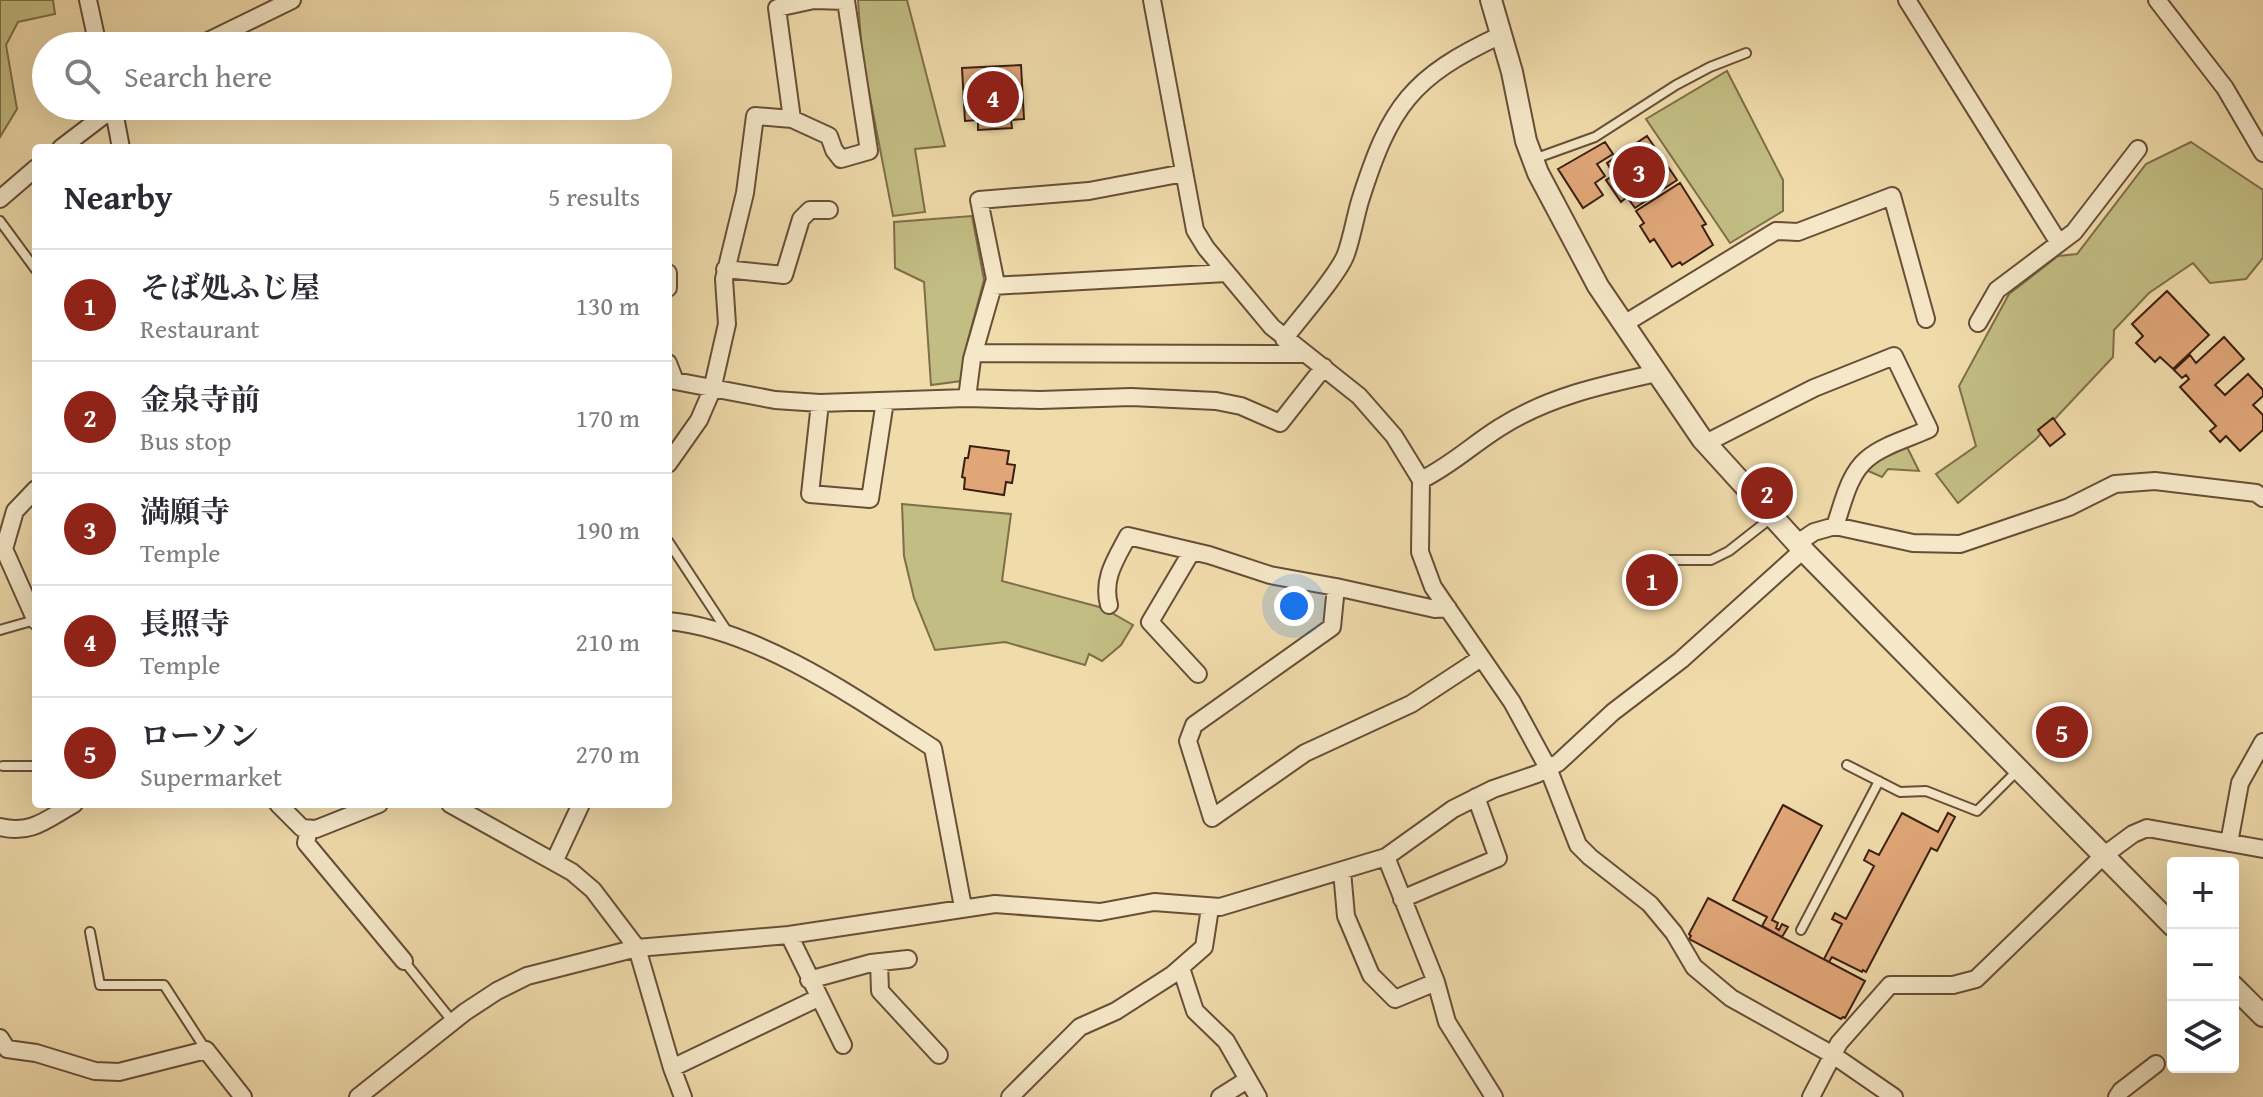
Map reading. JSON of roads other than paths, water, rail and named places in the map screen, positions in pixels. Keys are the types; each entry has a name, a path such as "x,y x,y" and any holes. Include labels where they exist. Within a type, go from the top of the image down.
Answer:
{"street":[{"path":"88,0 95,32"},
{"path":"227,32 292,0"},
{"path":"672,458 699,420 712,390 727,324 725,269 745,193 755,116 792,119 829,136 841,159 869,151 846,1 814,0 777,8 792,119"},
{"path":"1152,0 1195,230 1226,273 1284,339 1359,396 1394,436 1421,480 1420,552 1433,587 1512,702 1548,768 1578,845 1650,904 1674,933 1694,967 1731,998 1833,1055 1894,1097"},
{"path":"1491,0 1512,72 1526,141 1534,160 1598,286 1706,443 1800,547 2167,920"},
{"path":"1907,0 2059,243"},
{"path":"2157,0 2225,88 2263,153"},
{"path":"1284,339 1345,257 1360,201 1396,111 1437,68 1501,35"},
{"path":"66,144 98,120"},
{"path":"116,120 120,144"},
{"path":"1978,323 1997,290 2074,232 2138,149"},
{"path":"0,199 32,171"},
{"path":"967,398 974,353 995,279 979,200 1089,191 1184,173"},
{"path":"1624,324 1776,231 1798,232 1892,196 1926,319"},
{"path":"725,269 784,275 801,219 810,210 829,210"},
{"path":"993,286 1226,273"},
{"path":"974,353 1306,354"},
{"path":"1706,443 1814,388 1894,356 1929,429 1869,456 1847,489 1835,526"},
{"path":"672,375 675,381 712,390 820,403 1131,397 1216,401 1241,406 1280,423 1324,367"},
{"path":"1421,480 1444,469 1500,427 1565,396 1657,373"},
{"path":"820,403 810,494 870,499 885,401"},
{"path":"358,1097 497,991 527,976 637,948 789,935 995,904 1100,912 1154,902 1210,908 1386,857 1453,809 1558,763 1613,712 1681,660 1814,532 1835,526 1913,543 1960,544 2069,507 2115,484 2155,481 2256,493 2263,498"},
{"path":"32,493 15,511 4,549 32,612"},
{"path":"1109,605 1105,588 1109,571 1128,536 1192,551 1270,575 1435,609 1448,608"},
{"path":"1192,551 1150,622 1198,674"},
{"path":"1336,587 1332,627 1194,725 1188,741 1212,818 1305,753 1411,704 1481,658"},
{"path":"672,621 730,636 778,656 852,696 933,748 963,907"},
{"path":"2229,843 2240,783 2263,742"},
{"path":"1402,899 1498,858 1476,797"},
{"path":"0,827 18,832 67,808"},
{"path":"282,808 302,828 309,829 369,808"},
{"path":"457,808 572,872 593,890 637,948 683,1097"},
{"path":"554,862 579,808"},
{"path":"1811,1097 1839,1043 1890,985 1953,985 1976,979 2103,856 2133,834 2147,828 2263,849"},
{"path":"309,829 306,843 404,961"},
{"path":"1386,857 1436,982 1447,1022 1494,1097"},
{"path":"1342,871 1346,916 1371,975 1395,999 1436,982"},
{"path":"1010,1097 1080,1027 1116,1011 1181,968 1204,947 1210,908"},
{"path":"789,935 843,1045"},
{"path":"809,980 879,962 908,959"},
{"path":"879,962 880,991 939,1055"},
{"path":"1181,968 1195,1011 1226,1041 1258,1097"},
{"path":"2239,992 2263,1016"},
{"path":"672,1068 818,998"},
{"path":"0,1038 7,1049 36,1053 95,1071 119,1072 206,1050 243,1097"},
{"path":"2117,1097 2156,1064"},
{"path":"1220,1097 1247,1080"}],"lane":[{"path":"1534,160 1595,137 1676,85 1746,53"},
{"path":"0,221 32,265"},
{"path":"1661,560 1711,560 1729,551 1772,517"},
{"path":"672,547 730,636"},
{"path":"0,630 32,622"},
{"path":"1847,765 1900,792 1926,791 1977,811 2018,769"},
{"path":"3,766 32,766"},
{"path":"1801,930 1879,781"},
{"path":"90,932 100,985 164,985 206,1050"},
{"path":"404,961 453,1022"}],"place":[{"name":"長照寺","path":"993,97"},
{"name":"満願寺","path":"1639,172"},
{"name":"金泉寺前","path":"1767,493"},
{"name":"そば処ふじ屋","path":"1652,580"},
{"name":"ローソン","path":"2062,732"}]}
